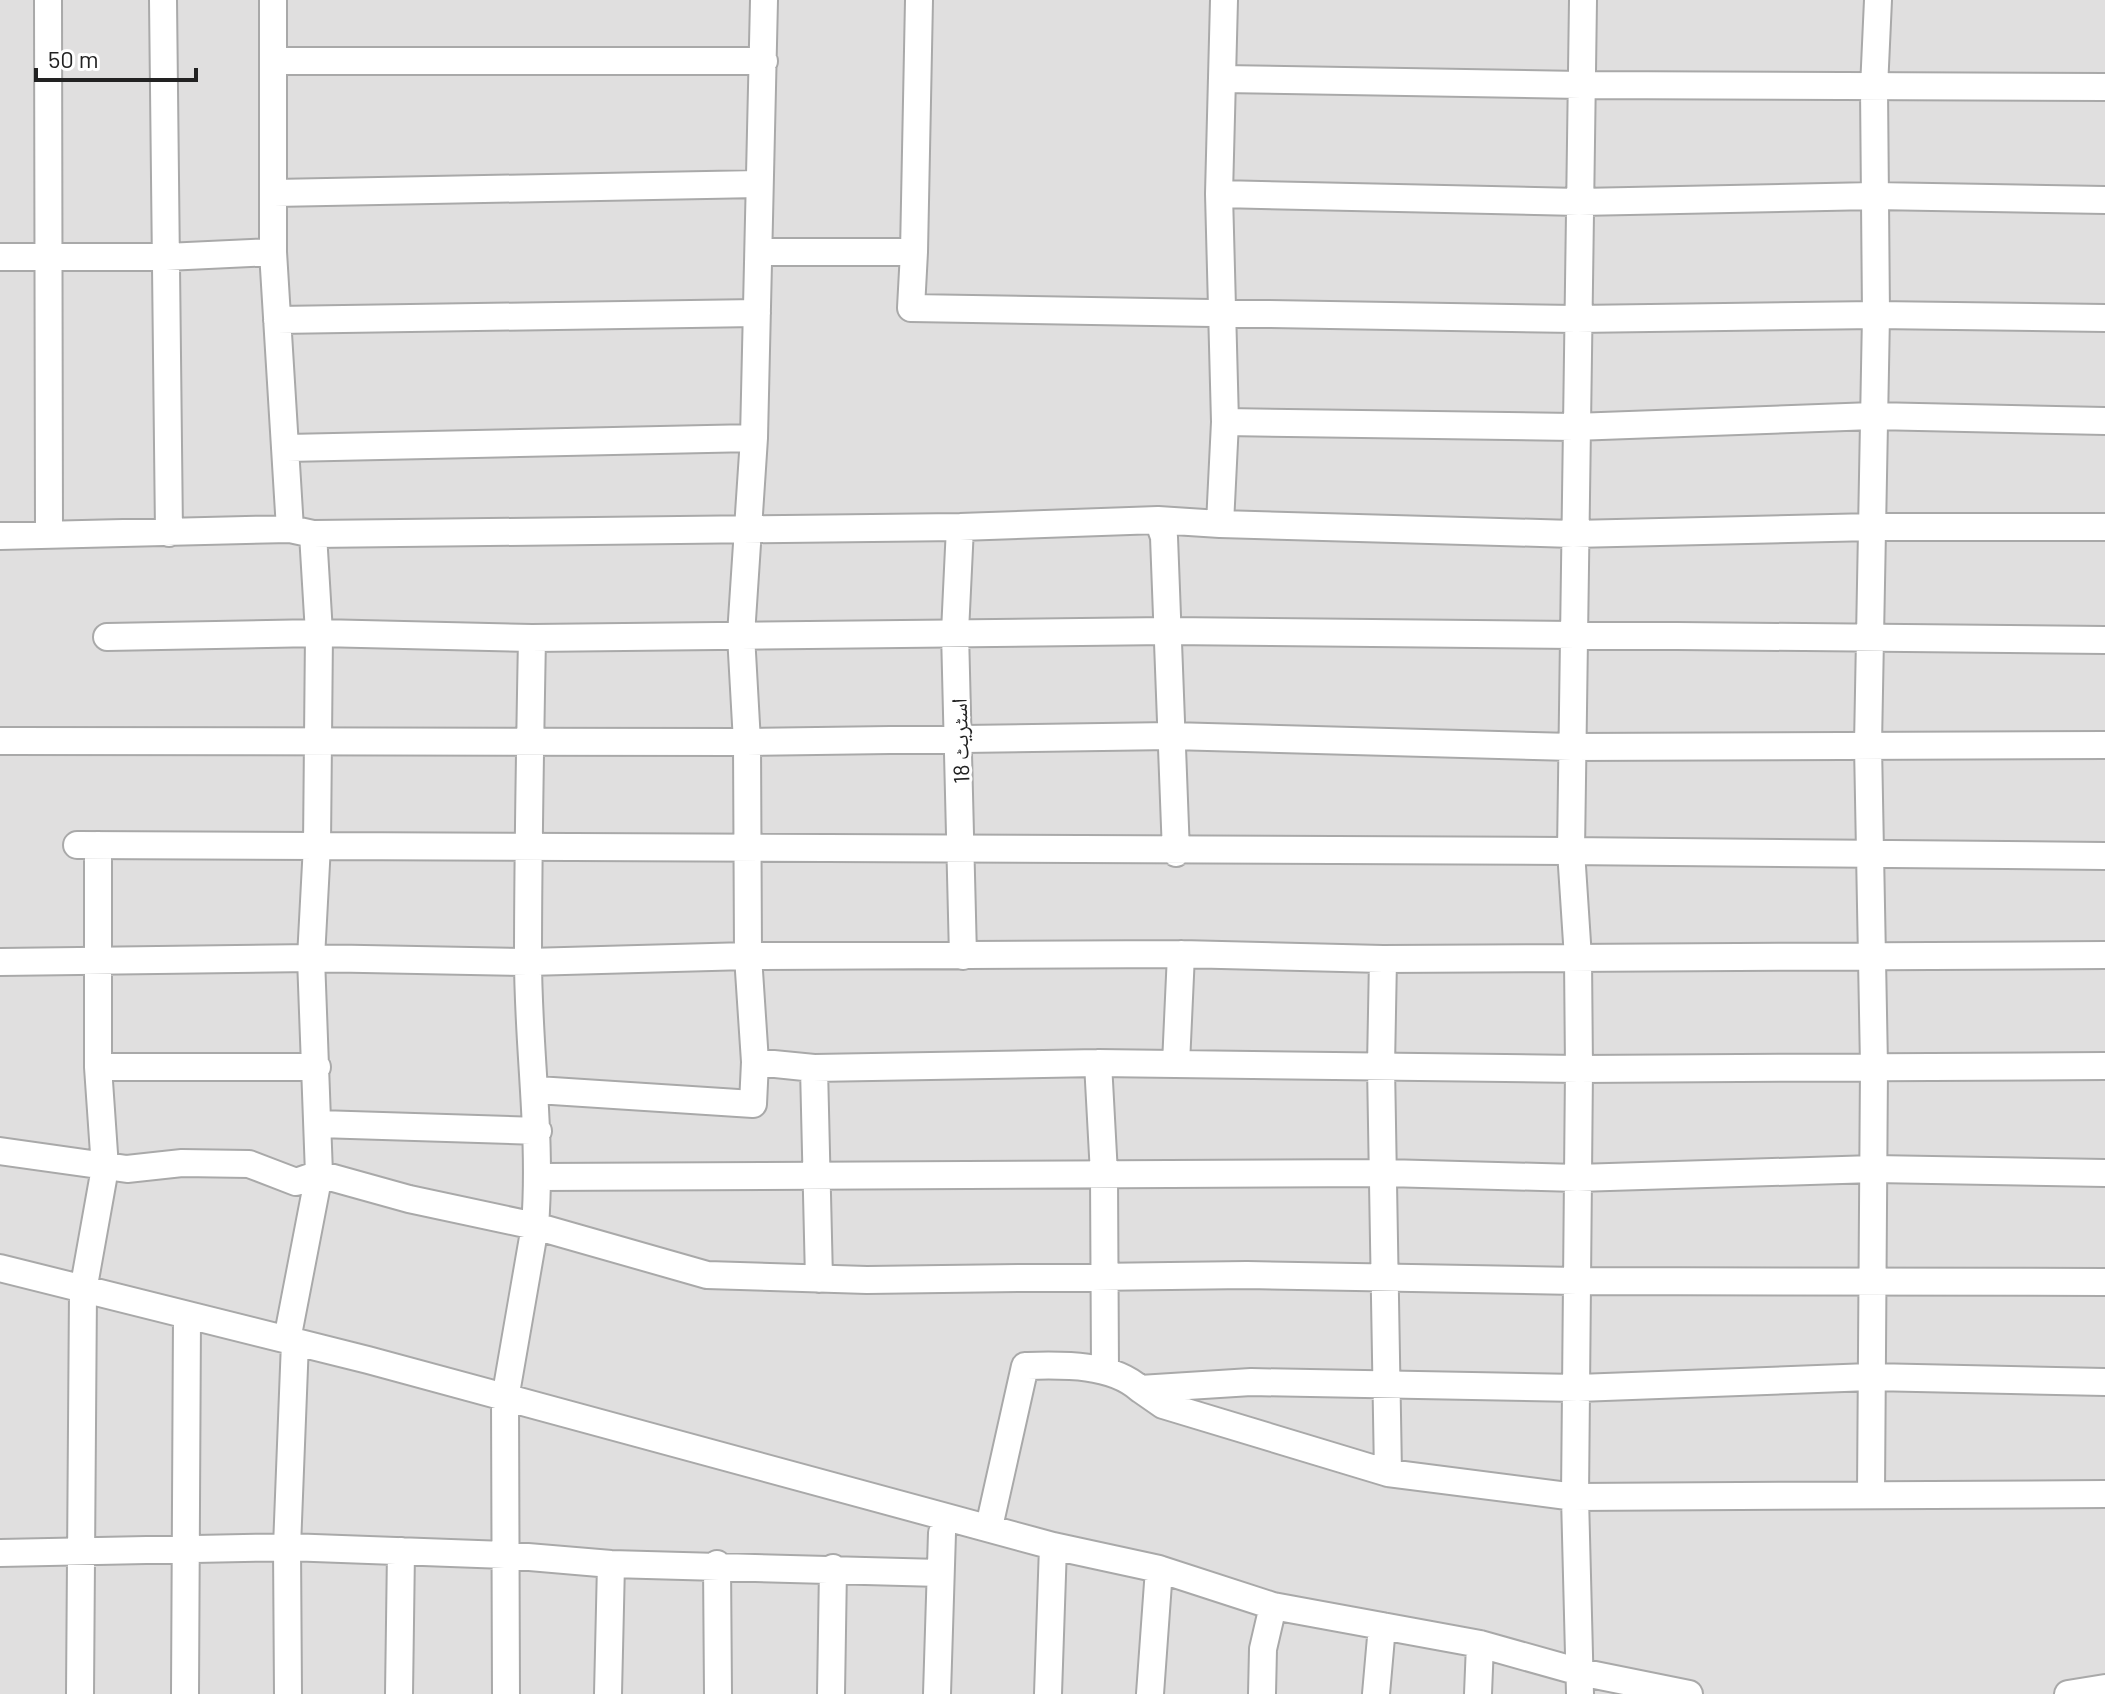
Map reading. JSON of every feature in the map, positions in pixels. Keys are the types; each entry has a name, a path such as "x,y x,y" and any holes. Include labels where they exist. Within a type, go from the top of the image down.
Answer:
{"street":[{"path":"48,0 49,534"},
{"path":"163,0 169,533"},
{"path":"273,0 273,252 277,320 287,448 319,633 317,845 311,958 319,1174 291,1341 288,1694"},
{"path":"537,1090 753,1104 755,1062 748,956 747,742 741,635 754,438 764,0"},
{"path":"919,0 911,308 1576,319 1876,315 2105,318"},
{"path":"1220,524 1225,422 1219,194 1224,0"},
{"path":"1580,1683 1575,1497 1578,958 1571,851 1574,427 1583,0"},
{"path":"1871,1493 1874,1066 1868,745 1876,315 1874,88 1878,0"},
{"path":"273,61 764,61"},
{"path":"1222,79 1874,88 2105,87"},
{"path":"274,193 759,184"},
{"path":"1219,194 1579,202 1874,196 2105,200"},
{"path":"0,257 166,257 273,252"},
{"path":"759,252 914,252"},
{"path":"277,320 757,313"},
{"path":"1225,422 1574,427 1873,416 2105,421"},
{"path":"287,448 754,438"},
{"path":"0,536 960,527 1158,520 1573,534 1873,527 2105,527"},
{"path":"1158,520 1164,537 1176,853"},
{"name":"اسٹریٹ 18","path":"960,527 955,632 963,956"},
{"path":"107,637 319,633 532,638 1168,631 2105,640"},
{"path":"506,1694 505,1399 535,1226 539,1177 537,1090 528,962 532,638"},
{"path":"0,741 747,742 1171,736 1572,747 2105,745"},
{"path":"80,1694 83,1291 105,1168 98,1067 97,960 88,845 2105,856"},
{"path":"0,962 311,958 528,962 748,956 1181,954 1383,959 2105,955"},
{"path":"1176,1064 1181,954"},
{"path":"1383,959 1381,1066 1389,1384 1388,1473"},
{"path":"755,1062 814,1068 1098,1063 1579,1069 2105,1066"},
{"path":"1098,1063 1104,1174 1102,1277 1105,1371"},
{"path":"98,1067 317,1067"},
{"path":"814,1068 819,1279"},
{"path":"319,1124 538,1131"},
{"path":"0,1151 105,1168 249,1164 296,1182 319,1174 409,1199 535,1226 707,1275 819,1279 1102,1277 2105,1282"},
{"path":"539,1177 1385,1173 1577,1178 1874,1169 2105,1173"},
{"path":"0,1268 291,1341 1053,1546 1159,1569 1273,1606 1480,1644 1580,1683 1689,1694"},
{"path":"185,1694 187,1316"},
{"path":"989,1527 1025,1366 1058,1365 1105,1371 1129,1379 1163,1405 1388,1473 1575,1497 2105,1494"},
{"path":"1140,1389 1251,1382 1578,1388 1870,1377 2105,1382"},
{"path":"937,1694 942,1533"},
{"path":"1048,1694 1053,1546"},
{"path":"0,1553 287,1547 505,1555 611,1564 717,1564 940,1573"},
{"path":"399,1694 401,1551"},
{"path":"608,1694 611,1564"},
{"path":"717,1564 718,1694"},
{"path":"831,1694 833,1568"},
{"path":"1150,1694 1159,1569"},
{"path":"1262,1694 1263,1649 1273,1606"},
{"path":"1376,1694 1382,1626"},
{"path":"1478,1694 1480,1644"},
{"path":"2068,1694 2105,1688"}],"shaded area":[{"path":"0,0 2105,0 2105,1694 0,1694"}]}
